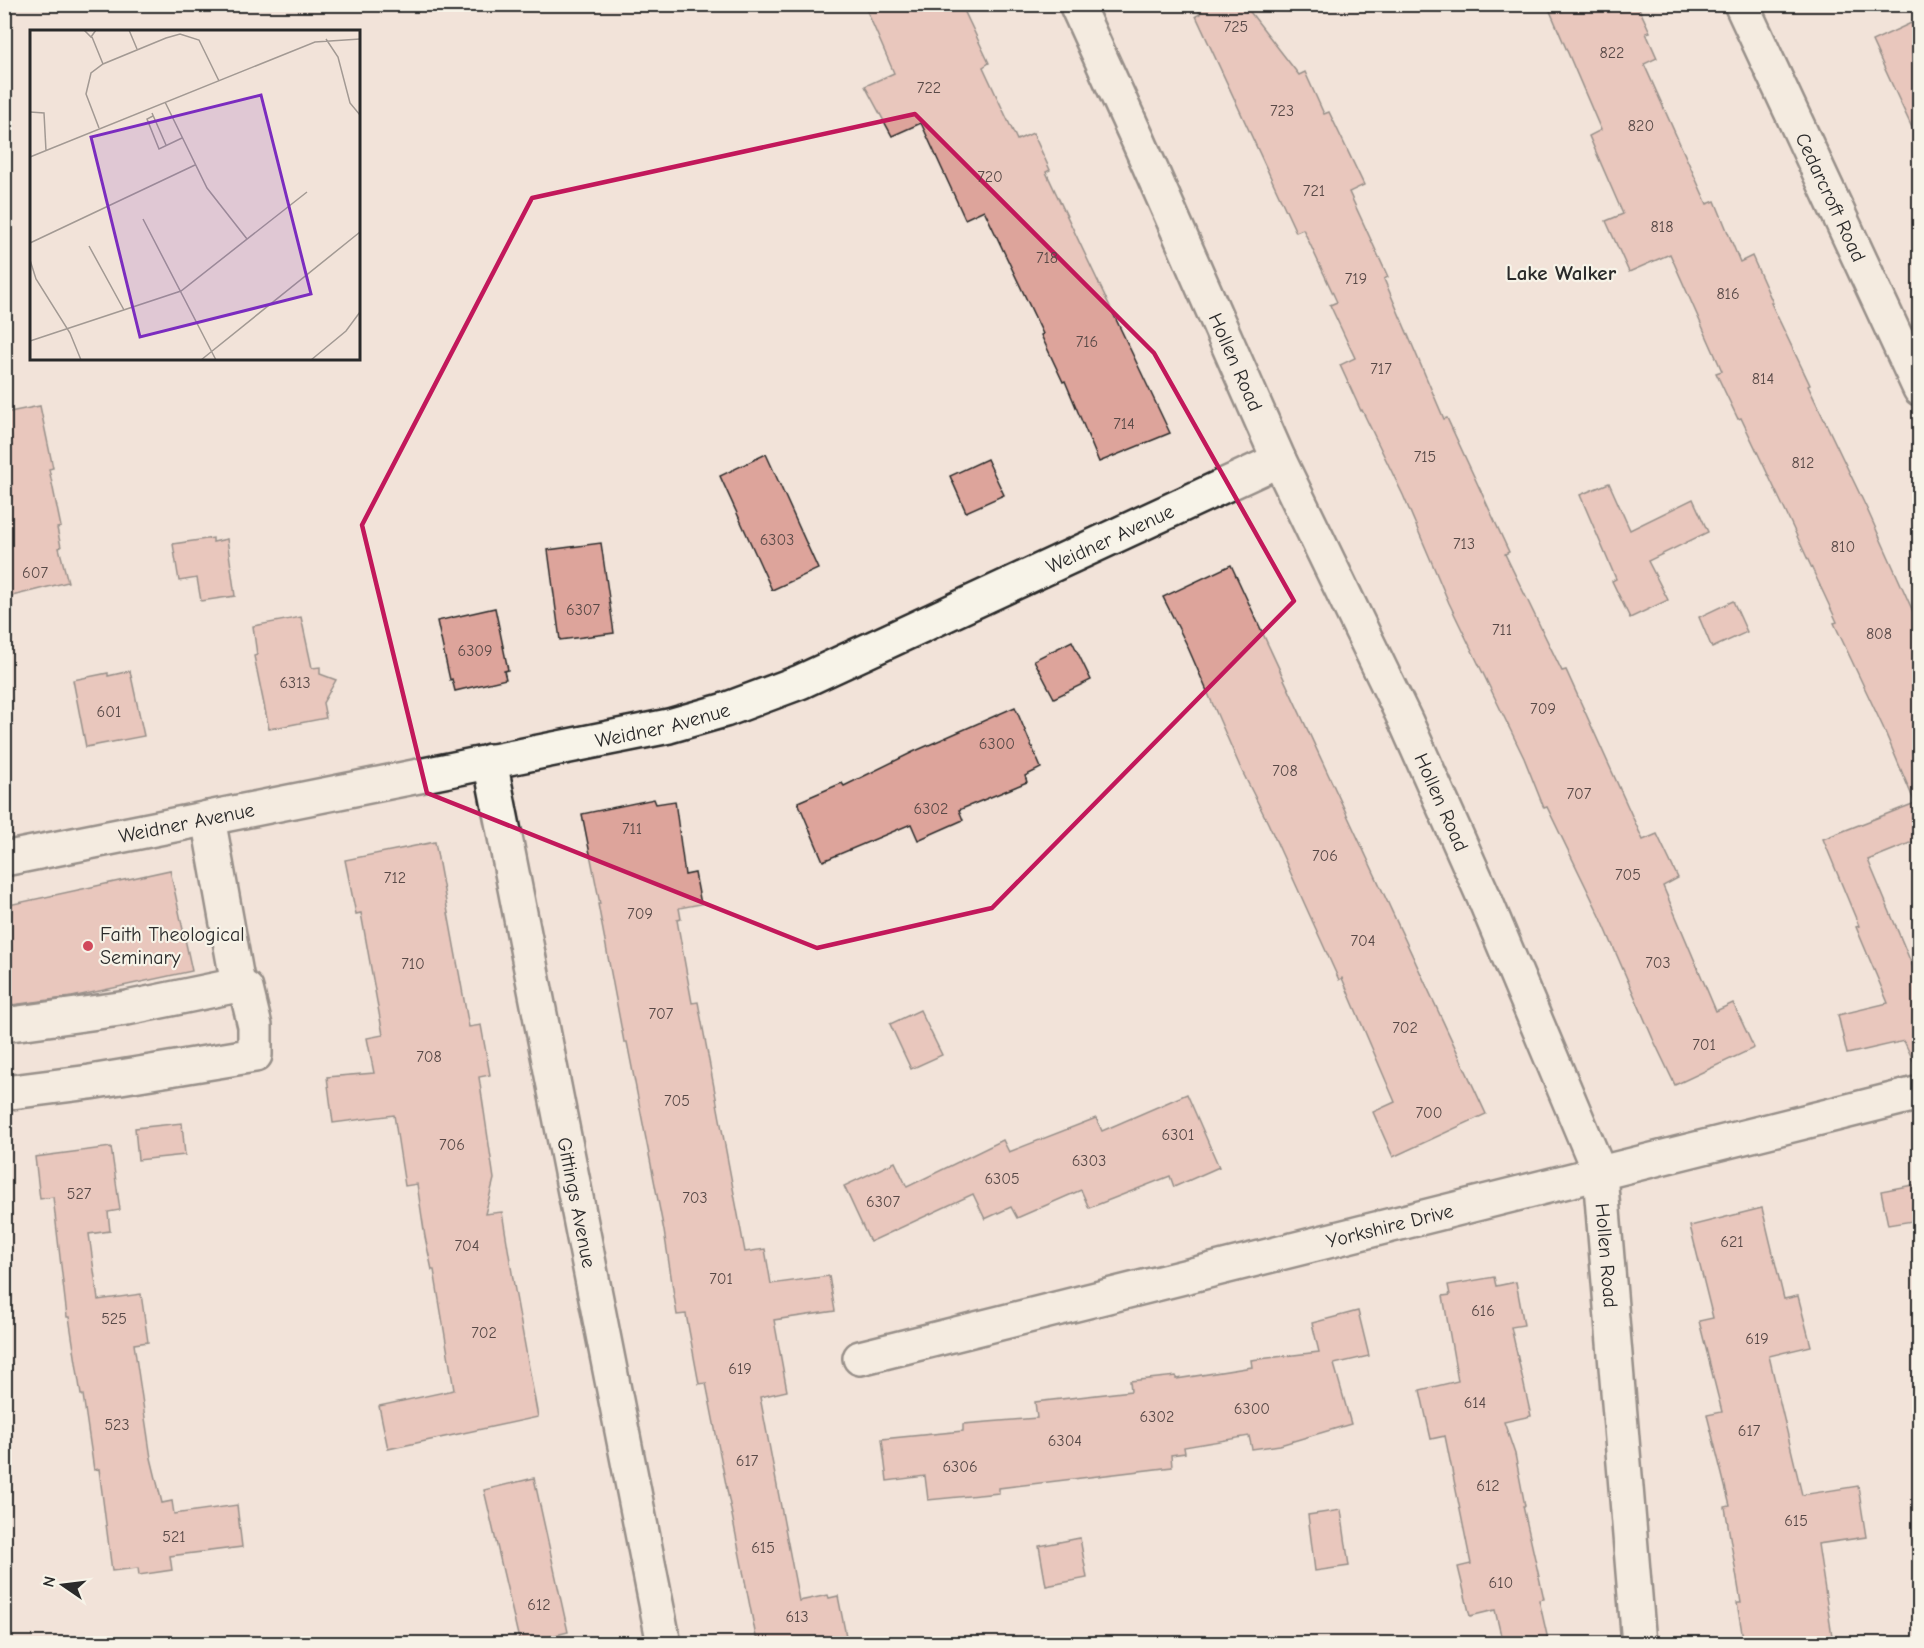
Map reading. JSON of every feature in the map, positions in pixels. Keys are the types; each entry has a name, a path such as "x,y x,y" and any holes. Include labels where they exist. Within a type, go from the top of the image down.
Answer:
{"street":[{"name":"Hollen Road","path":"1076,4 1279,460 1406,722 1486,902 1600,1174 1639,1644"},
{"name":"Cedarcroft Road","path":"1741,4 1920,389"},
{"name":"Weidner Avenue","path":"4,860 669,726 725,710 800,682 1279,460"},
{"name":"Gittings Avenue","path":"490,761 664,1644"},
{"path":"208,818 237,985"},
{"path":"4,1025 127,1008 237,985 246,989 255,1026 255,1055 90,1082 4,1093"},
{"name":"Yorkshire Drive","path":"860,1358 1920,1093"}],"highlighted area":[{"path":"915,114 1154,353 1294,601 992,908 817,948 427,793 362,525 532,198"}],"building":[{"path":"864,4 961,4 989,63 983,67 1017,140 1033,133 1050,170 1046,172 1170,433 1099,462 1065,381 1063,382 1041,335 1043,334 984,210 965,219 921,123 892,136 865,86 894,73"},
{"path":"1196,4 1244,4 1299,75 1305,72 1324,114 1329,112 1364,185 1349,192 1388,277 1384,279 1444,419 1447,418 1509,552 1505,554 1562,671 1566,670 1643,840 1657,834 1678,878 1663,886 1716,1011 1733,1003 1754,1048 1675,1085 1600,916 1547,807 1544,808 1524,758 1449,603 1403,495 1340,365 1355,358 1330,305 1337,302 1303,229 1296,232 1196,16 1200,14"},
{"path":"1547,4 1637,4 1650,32 1646,33 1657,58 1644,64 1707,204 1715,201 1740,262 1752,256 1773,303 1771,303 1810,385 1808,386 1920,627 1920,839 1868,860 1920,984 1920,1075 1904,1041 1847,1054 1838,1015 1888,1003 1823,839 1915,803 1883,727 1834,623 1837,622 1741,418 1738,419 1716,373 1722,371 1670,254 1629,272 1606,221 1623,214 1589,136 1601,130"},
{"path":"1920,19 1920,145 1872,41"},
{"path":"40,406 53,468 49,469 61,527 57,528 61,547 59,548 68,582 4,598 4,413"},
{"path":"766,454 818,569 772,590 720,476"},
{"path":"987,459 1004,495 966,512 950,476"},
{"path":"1609,483 1630,530 1693,499 1708,532 1648,561 1668,600 1630,618 1612,581 1616,579 1580,495"},
{"path":"213,538 213,542 227,539 235,596 201,601 197,578 179,581 173,544"},
{"path":"601,543 614,633 560,640 548,550"},
{"path":"1231,565 1486,1114 1393,1157 1373,1112 1395,1102 1342,978 1339,980 1163,597"},
{"path":"1733,601 1747,632 1712,648 1699,617"},
{"path":"495,608 508,670 504,671 506,679 455,691 452,679 450,680 437,621"},
{"path":"301,617 312,668 320,667 320,674 336,680 323,703 326,718 269,729 254,656 257,655 253,626"},
{"path":"1072,641 1091,680 1054,698 1034,660"},
{"path":"130,671 144,736 86,747 73,680"},
{"path":"1015,707 1041,768 1025,776 1027,782 959,810 963,820 918,840 911,824 823,861 798,802 842,783 844,786 913,752"},
{"path":"654,799 656,804 675,801 685,875 695,873 701,904 679,908 681,919 677,920 692,1003 698,1002 745,1252 765,1249 771,1284 829,1276 835,1311 774,1320 787,1391 760,1397 799,1601 828,1595 829,1598 838,1596 846,1636 837,1638 838,1644 760,1644 756,1637 706,1383 699,1384 686,1314 677,1315 664,1231 627,1042 624,1042 582,814"},
{"path":"435,842 469,1027 481,1025 490,1075 479,1077 494,1179 485,1214 502,1212 538,1417 388,1449 379,1406 454,1390 417,1184 405,1186 394,1115 333,1123 327,1077 374,1073 367,1038 383,1035 361,913 356,914 345,860"},
{"path":"170,870 192,971 72,997 4,1006 4,906"},
{"path":"920,1010 942,1055 911,1069 890,1024"},
{"path":"1187,1094 1219,1167 1174,1187 1170,1176 1089,1208 1081,1190 1017,1218 1011,1207 985,1219 973,1194 870,1242 844,1186 895,1162 907,1187 1003,1140 1009,1152 1096,1118 1102,1131"},
{"path":"182,1123 185,1155 138,1160 135,1128"},
{"path":"111,1147 120,1210 108,1212 110,1231 89,1234 98,1300 141,1294 148,1342 134,1344 151,1458 162,1503 172,1501 174,1514 237,1505 242,1547 170,1556 172,1570 139,1575 138,1568 112,1571 99,1469 94,1470 83,1395 81,1395 69,1317 67,1317 53,1197 40,1199 35,1157"},
{"path":"1913,1185 1919,1220 1888,1225 1881,1191"},
{"path":"1762,1208 1784,1299 1798,1296 1811,1346 1769,1356 1802,1495 1858,1486 1866,1537 1818,1544 1832,1636 1780,1644 1744,1644 1737,1603 1741,1603 1725,1507 1730,1506 1707,1415 1722,1412 1699,1321 1713,1318 1690,1226"},
{"path":"1494,1277 1496,1286 1516,1282 1524,1325 1511,1327 1531,1416 1504,1422 1515,1454 1525,1506 1523,1506 1544,1599 1539,1600 1549,1644 1503,1644 1495,1610 1470,1616 1458,1567 1471,1564 1445,1436 1431,1439 1420,1390 1458,1381 1443,1296 1450,1295 1448,1285"},
{"path":"1358,1311 1369,1356 1334,1364 1351,1424 1280,1445 1252,1449 1249,1436 1184,1447 1185,1453 1171,1455 1172,1467 999,1488 999,1493 928,1500 925,1476 887,1481 882,1439 963,1431 963,1424 1037,1418 1035,1402 1131,1391 1130,1381 1176,1376 1176,1379 1252,1367 1251,1360 1319,1352 1312,1323"},
{"path":"534,1478 568,1632 520,1644 484,1490"},
{"path":"1341,1510 1349,1566 1315,1571 1308,1515"},
{"path":"1080,1538 1087,1578 1046,1586 1039,1546"}],"place":[{"name":"Faith Theological Seminary","path":"88,946"}],"district":[{"name":"Lake Walker","path":"1561,273"}]}
